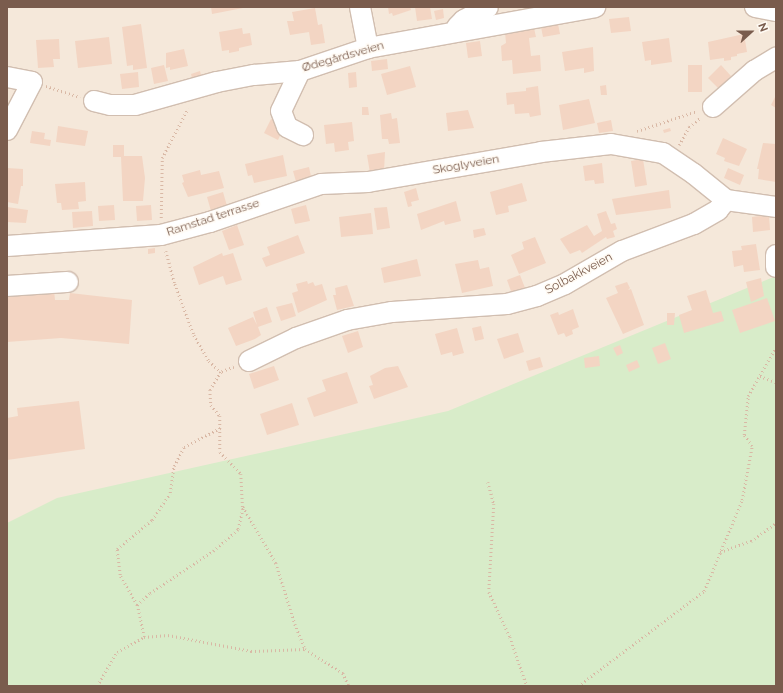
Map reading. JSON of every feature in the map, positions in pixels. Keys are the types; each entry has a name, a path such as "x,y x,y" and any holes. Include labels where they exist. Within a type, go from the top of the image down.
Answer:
{"street":[{"path":"360,7 368,48"},
{"path":"455,31 464,20 488,7"},
{"name":"Ødegårdsveien","path":"94,101 110,105 135,105 254,75 300,71 368,48 594,7"},
{"path":"754,7 776,11"},
{"path":"713,107 754,71 776,58"},
{"path":"300,71 281,111 287,127 303,135"},
{"path":"7,77 32,82 7,130"},
{"path":"611,144 650,150 673,159 726,200 776,207"},
{"name":"Skoglyveien","path":"321,184 368,182 541,152 611,144"},
{"name":"Ramstad terrasse","path":"7,246 161,235 210,222 321,184"},
{"name":"Solbakkveien","path":"249,361 296,338 347,320 392,312 506,304 536,296 564,284 622,252 694,224 718,210 726,200"},
{"path":"776,255 776,267"},
{"path":"7,286 68,282"}],"path":[{"path":"32,82 94,101"},
{"path":"137,605 150,593 213,551 238,529 243,507 241,474 220,452 220,416 211,404 210,390 221,372 209,362 194,335 175,284 161,235 160,175 162,158 190,105 190,90"},
{"path":"611,144 623,136 713,107"},
{"path":"673,159 689,127 713,107"},
{"path":"578,686 704,591 742,500 752,446 744,435 748,396 776,347"},
{"path":"760,376 776,382"},
{"path":"144,637 137,605 120,574 117,549 152,520 170,493 174,466 184,447 220,428"},
{"path":"488,482 494,504 489,592 510,637 527,686"},
{"path":"243,507 276,563 295,624 305,649"},
{"path":"720,552 751,541 776,523"},
{"path":"97,686 117,652 144,637 168,635 251,651 305,649 343,673 349,686"}],"shaded area":[{"path":"7,7 776,7 776,278 416,426 7,561"}],"green space":[{"path":"776,276 776,686 7,686 7,523 57,498 448,411"}],"building":[{"path":"211,7 243,7 243,8 212,14"},
{"path":"388,7 410,7 411,10 393,16 392,13 389,14"},
{"path":"415,7 430,7 432,19 417,21"},
{"path":"315,8 318,25 322,24 325,43 311,45 309,32 290,35 287,21 294,21 292,12"},
{"path":"443,9 444,18 436,20 434,11"},
{"path":"629,17 631,31 611,33 609,19"},
{"path":"141,24 147,68 133,70 133,65 127,66 122,27"},
{"path":"558,24 560,34 543,37 541,27"},
{"path":"242,28 243,34 250,33 252,45 239,48 239,51 229,53 229,50 222,51 219,32"},
{"path":"534,28 536,37 529,38 531,56 540,55 541,71 513,74 512,60 502,61 501,46 506,43 505,32"},
{"path":"744,34 747,52 731,57 731,60 724,61 724,58 710,60 708,42"},
{"path":"109,37 112,64 78,68 75,41"},
{"path":"669,38 672,62 651,65 651,60 645,61 642,42"},
{"path":"59,39 60,59 53,59 54,67 38,68 36,40"},
{"path":"480,41 482,56 468,58 466,43"},
{"path":"593,47 594,71 584,73 584,68 565,71 562,52"},
{"path":"184,49 188,66 170,70 170,67 166,68 166,53"},
{"path":"387,59 388,69 372,71 371,61"},
{"path":"164,65 168,81 154,84 151,68"},
{"path":"688,65 702,65 702,92 688,92"},
{"path":"721,65 731,76 719,89 708,78"},
{"path":"410,66 416,87 387,95 381,74"},
{"path":"200,71 202,79 193,82 191,74"},
{"path":"138,72 139,87 122,89 120,74"},
{"path":"356,72 357,87 349,88 348,73"},
{"path":"606,85 607,95 601,95 600,86"},
{"path":"538,86 541,115 530,117 529,113 515,114 514,104 507,105 506,93 526,91 526,88"},
{"path":"776,95 776,108 771,105"},
{"path":"589,99 595,123 563,130 559,105"},
{"path":"362,107 368,107 369,115 362,115"},
{"path":"468,110 474,128 448,131 446,113"},
{"path":"391,113 392,119 397,118 400,143 389,144 388,139 382,139 380,115"},
{"path":"271,119 285,125 278,140 264,133"},
{"path":"611,120 613,131 599,133 597,123"},
{"path":"352,122 354,141 348,142 349,150 335,152 334,143 326,144 324,125"},
{"path":"58,126 88,131 85,146 56,142"},
{"path":"670,128 671,131 664,133 663,130"},
{"path":"32,131 45,133 44,139 51,140 50,146 30,143"},
{"path":"723,138 747,149 739,166 724,161 725,158 716,154"},
{"path":"763,143 776,144 776,182 758,179 759,169 757,169"},
{"path":"113,145 124,145 124,156 142,156 145,178 143,201 123,201 121,157 113,157"},
{"path":"385,152 384,171 370,173 367,155"},
{"path":"283,155 287,176 254,183 252,175 248,176 245,164"},
{"path":"643,159 647,185 635,187 631,161"},
{"path":"602,163 604,183 595,184 594,180 585,181 583,166"},
{"path":"309,167 312,181 297,185 293,171"},
{"path":"7,168 23,169 23,186 21,186 18,204 7,202"},
{"path":"728,168 744,175 740,185 724,178"},
{"path":"200,170 201,175 219,171 224,188 188,197 182,183 184,182 182,175"},
{"path":"85,182 86,201 78,202 79,209 62,210 61,203 57,203 55,184"},
{"path":"522,183 527,201 508,206 509,212 496,215 490,192"},
{"path":"416,188 419,200 411,202 412,206 408,207 404,192"},
{"path":"669,190 671,208 616,215 612,199"},
{"path":"223,192 227,206 211,211 207,197"},
{"path":"456,201 461,221 445,225 444,221 421,230 417,214"},
{"path":"114,205 115,220 99,221 98,206"},
{"path":"151,205 152,220 137,221 136,206"},
{"path":"306,205 310,221 295,224 291,209"},
{"path":"7,207 28,210 26,223 7,222"},
{"path":"387,207 390,228 377,230 374,208"},
{"path":"92,211 93,226 73,228 72,212"},
{"path":"606,211 611,224 615,223 617,229 613,231 615,237 607,239 606,237 582,253 580,250 570,254 560,239 587,225 594,236 602,231 597,214"},
{"path":"371,213 373,234 341,237 339,217"},
{"path":"769,215 770,230 753,232 752,217"},
{"path":"237,225 244,245 229,250 222,231"},
{"path":"484,228 486,235 474,238 473,230"},
{"path":"298,235 305,253 266,267 262,258 270,255 267,247"},
{"path":"535,237 546,263 519,274 511,255 524,249 522,242"},
{"path":"756,244 760,270 744,272 743,265 734,267 732,251 742,250 741,246"},
{"path":"155,248 155,253 148,254 148,249"},
{"path":"222,253 223,256 233,253 242,280 226,285 223,276 199,285 193,267"},
{"path":"417,259 421,276 384,283 381,268"},
{"path":"478,260 480,269 489,267 493,286 462,293 455,264"},
{"path":"520,275 525,288 512,294 507,280"},
{"path":"761,278 764,296 751,302 746,282"},
{"path":"307,281 308,284 313,282 315,286 322,284 327,300 298,313 292,293 298,291 296,284"},
{"path":"627,282 630,288 628,290 631,289 644,325 623,334 606,298 618,293 615,286"},
{"path":"347,285 354,306 337,310 333,295 336,295 335,288"},
{"path":"54,290 55,300 69,300 70,293 132,300 129,344 61,338 7,342 7,293"},
{"path":"706,290 713,313 721,311 724,321 684,333 679,315 692,310 687,296"},
{"path":"767,298 775,321 740,333 732,310"},
{"path":"292,303 296,316 281,321 276,307"},
{"path":"267,307 272,322 258,327 261,335 255,339 236,346 228,328 253,317 257,325 253,312"},
{"path":"573,309 579,327 572,330 573,334 566,337 564,333 558,335 550,315 558,312 559,315"},
{"path":"667,313 675,313 674,325 667,325"},
{"path":"481,326 484,339 475,341 472,328"},
{"path":"457,328 464,353 453,356 452,352 441,355 435,334"},
{"path":"358,331 363,347 348,353 342,336"},
{"path":"518,333 524,352 504,359 497,339"},
{"path":"665,343 671,359 658,364 652,348"},
{"path":"620,345 623,353 617,356 613,348"},
{"path":"599,356 600,366 585,368 584,358"},
{"path":"540,357 543,367 529,371 526,361"},
{"path":"637,360 640,367 629,372 626,365"},
{"path":"274,366 279,380 254,389 249,374"},
{"path":"398,366 408,387 374,399 369,386 373,385 370,376 385,368"},
{"path":"347,372 358,403 314,417 307,398 326,391 322,380"},
{"path":"79,401 85,449 7,460 7,418 18,416 17,408"},
{"path":"292,403 299,425 267,435 260,414"}]}
